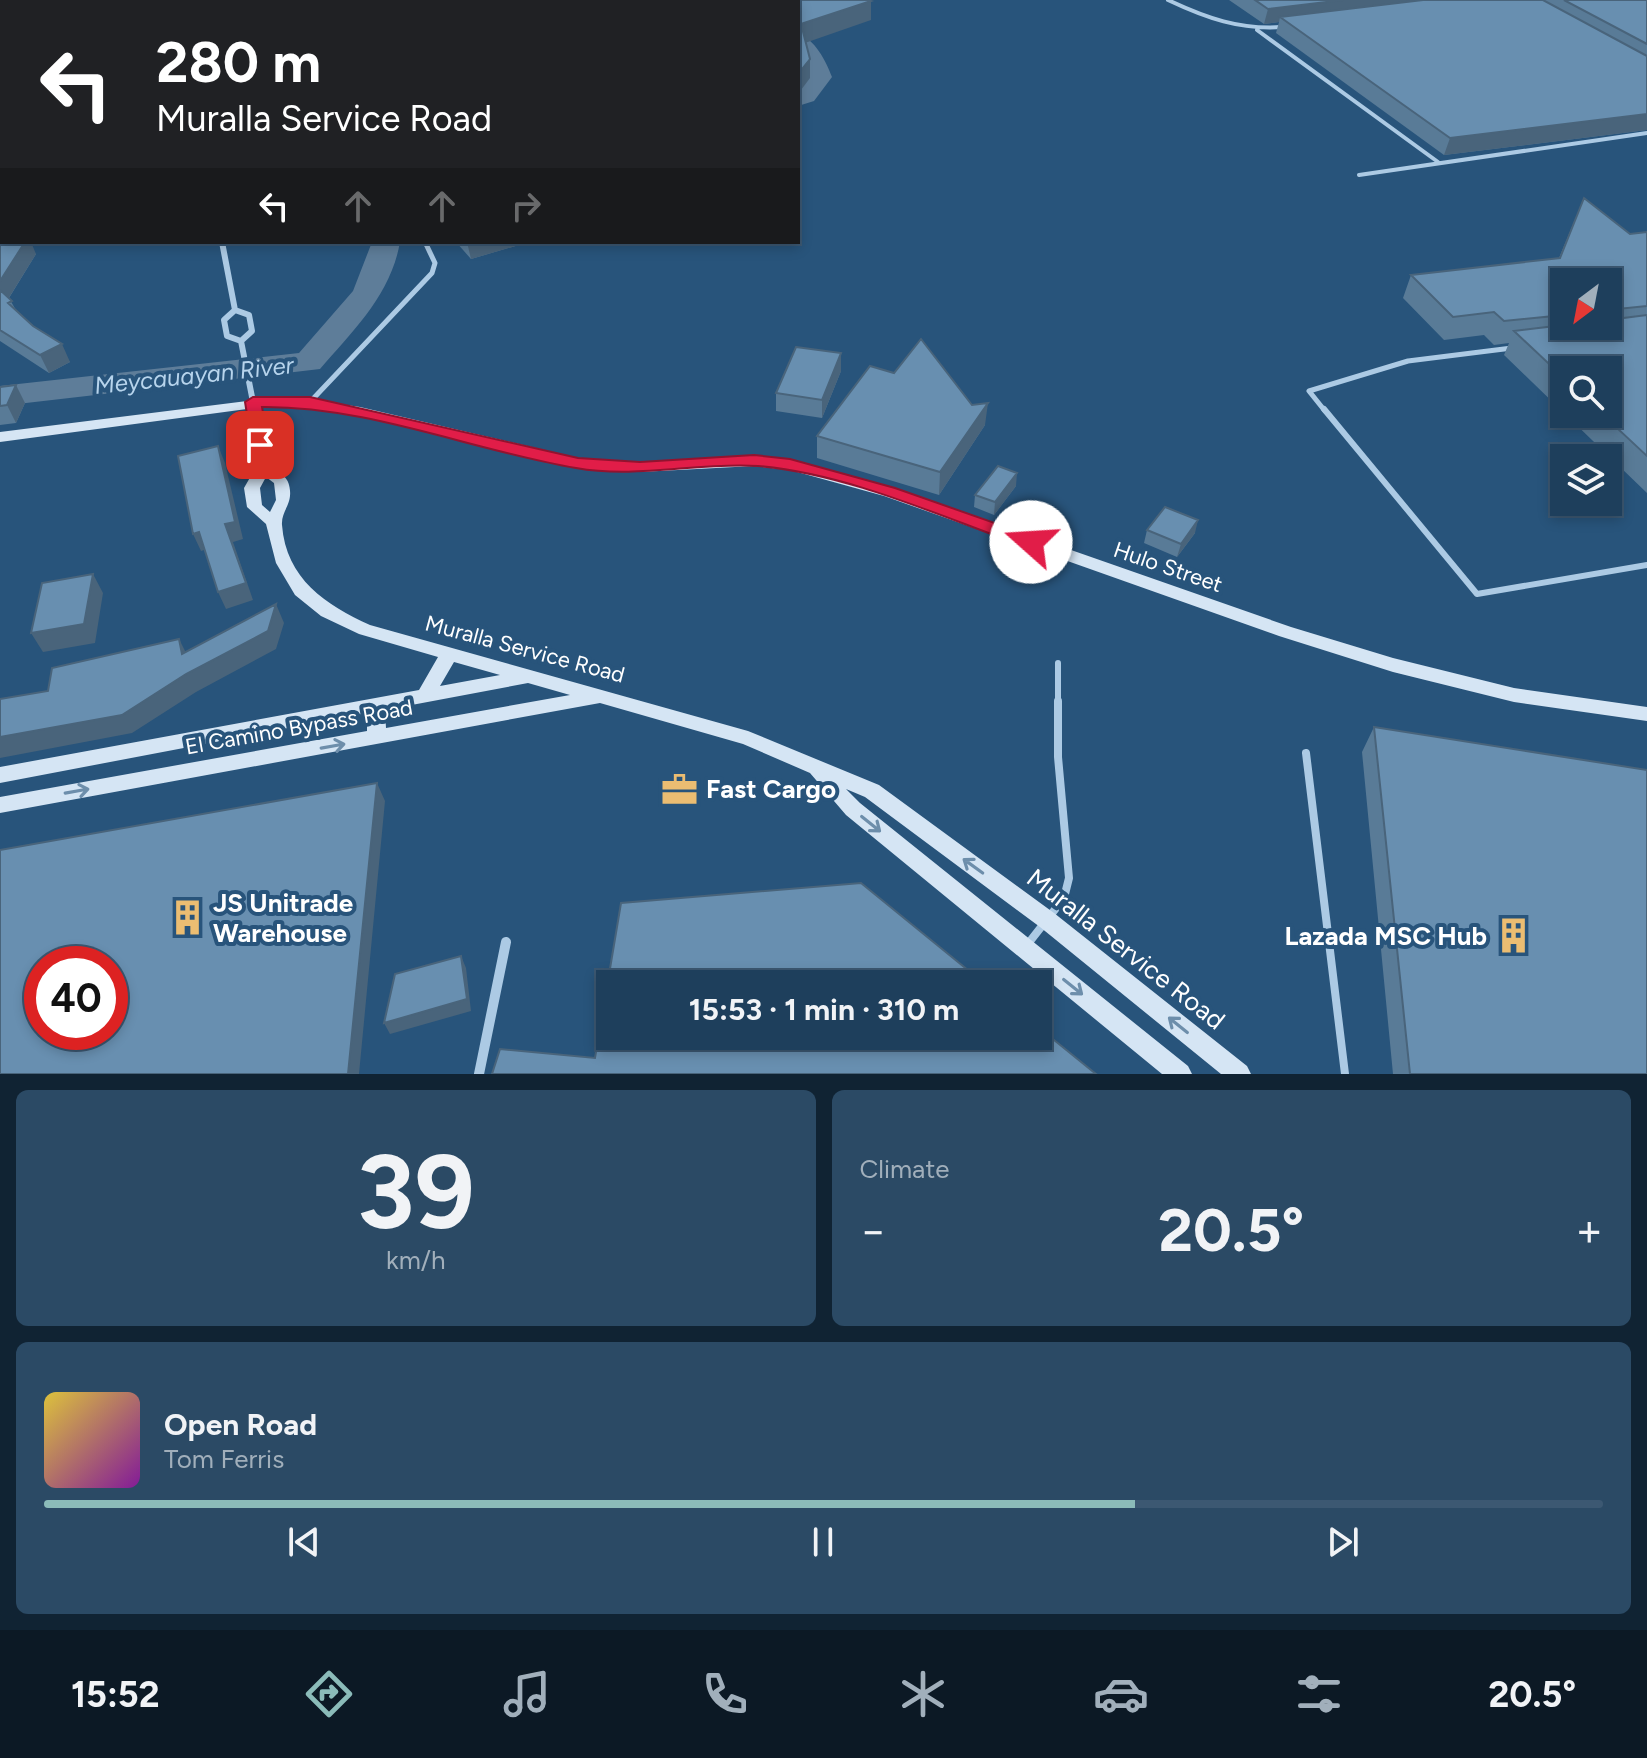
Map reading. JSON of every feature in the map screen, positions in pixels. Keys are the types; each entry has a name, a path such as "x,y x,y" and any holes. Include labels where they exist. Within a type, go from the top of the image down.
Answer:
{"street":[{"path":"222,244 235,310"},
{"path":"235,310 224,320 227,336 241,341"},
{"path":"235,310 249,315 252,331 241,341"},
{"path":"241,341 253,402"},
{"name":"Hulo Street","path":"0,437 253,402 310,402 578,463 640,467 754,461 825,473 1285,632 1393,665 1514,695 1647,714"},
{"name":"Muralla Service Road","path":"253,402 264,467 252,488 255,507 273,522 286,572 303,597 326,613 365,630 606,695 748,738 872,791 1047,920 1239,1074"},
{"name":"Muralla Service Road","path":"264,467 281,481 283,490 284,500 273,522"},
{"path":"425,696 449,654"},
{"name":"El Camino Bypass Road","path":"0,775 529,676"},
{"name":"El Camino Bypass Road","path":"0,805 606,695"},
{"path":"376,705 377,738"},
{"name":"Muralla Service Road","path":"816,769 853,809 1180,1074"},
{"path":"479,1074 506,942"}],"lane":[{"path":"1168,0 1215,23 1257,30 1288,26"},
{"path":"1257,30 1438,162"},
{"path":"1359,175 1647,133"},
{"path":"310,402 432,273 435,263 426,244"},
{"path":"1527,346 1408,361 1309,391 1477,594 1647,565"},
{"path":"1025,948 1064,898 1069,878 1058,757 1058,663"},
{"path":"1306,753 1345,1074"}],"building":[{"path":"800,0 871,1 801,24 810,59 800,72"},
{"path":"1255,0 1343,0 1268,9"},
{"path":"1423,0 1543,0 1647,56 1647,114 1450,138 1280,17"},
{"path":"1564,0 1647,0 1647,44"},
{"path":"1584,198 1630,234 1647,232 1647,306 1622,309 1622,268 1550,268 1550,316 1504,321 1494,312 1453,317 1411,275 1560,258"},
{"path":"0,244 24,244 0,281"},
{"path":"0,290 12,301 8,303 33,326 62,344 40,355 0,330"},
{"path":"1647,315 1647,456 1617,428 1622,428 1622,356 1550,356 1550,365 1514,331 1550,327 1550,340 1622,340 1622,318"},
{"path":"921,339 972,405 988,403 940,472 817,436 870,366 894,373"},
{"path":"796,347 841,353 822,400 776,393"},
{"path":"16,385 7,405 0,406 0,387"},
{"path":"218,446 235,522 225,524 246,583 218,592 199,532 193,534 178,456"},
{"path":"998,466 1017,473 995,502 975,495"},
{"path":"1165,507 1198,520 1181,544 1147,530"},
{"path":"93,574 84,624 31,633 42,583"},
{"path":"276,604 268,631 186,674 122,715 0,737 0,699 48,691 52,668 179,639 182,654"},
{"name":"Lazada MSC Hub","path":"1374,727 1647,770 1647,1074 1410,1074"},
{"name":"JS Unitrade Warehouse","path":"377,783 348,1074 0,1074 0,850"},
{"path":"861,883 968,970 610,970 621,903"},
{"path":"461,956 467,999 384,1023 395,974"},
{"path":"1052,1038 1096,1074 492,1074 500,1049 595,1058 596,1050 1052,1050"}],"waterway":[{"name":"Meycauayan River","path":"800,44 814,61 820,77 806,96 800,98"},
{"name":"Meycauayan River","path":"0,396 309,362 367,292 376,276 386,244"}],"place":[{"name":"Fast Cargo","path":"680,789"},
{"name":"JS Unitrade Warehouse","path":"187,918"},
{"name":"Lazada MSC Hub","path":"1513,936"}],"route":[{"path":"260,445 253,402 310,402 578,463 612,467 720,461 790,465 889,492 1031,542"}]}
